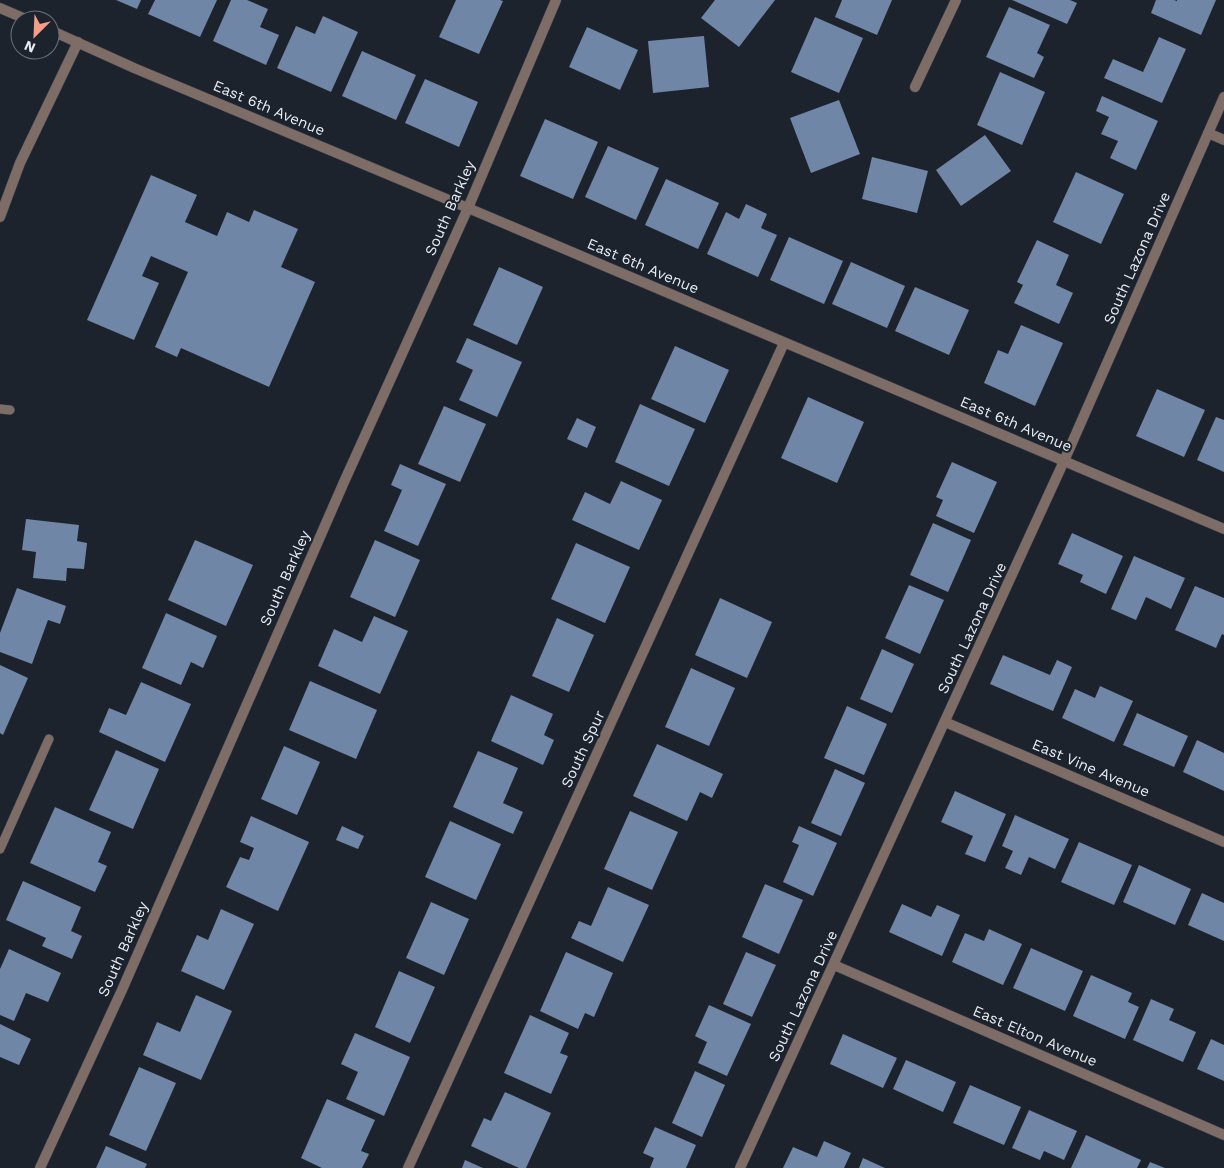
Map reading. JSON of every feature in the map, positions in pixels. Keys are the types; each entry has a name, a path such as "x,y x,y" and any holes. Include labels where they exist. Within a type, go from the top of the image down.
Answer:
{"street":[{"name":"South Barkley","path":"40,1168 122,990 340,491 468,208 556,0"},
{"path":"915,87 956,0"},
{"name":"East 6th Avenue","path":"60,34 134,68 1224,529"},
{"path":"0,217 20,163 78,42"},
{"name":"South Lazona Drive","path":"740,1168 1064,461 1224,97"},
{"path":"1208,133 1224,140"},
{"name":"South Spur","path":"408,1168 784,343"},
{"name":"East Vine Avenue","path":"945,722 1224,842"},
{"name":"East Elton Avenue","path":"834,965 1224,1135"}],"lane":[{"path":"0,410 10,410"},
{"path":"0,849 49,739"}],"building":[{"path":"116,0 141,0 137,9"},
{"path":"155,0 217,0 200,37 148,14"},
{"path":"231,0 247,0 268,9 260,27 279,35 266,65 213,41"},
{"path":"456,0 503,1 479,54 439,37"},
{"path":"715,0 775,0 739,47 701,18"},
{"path":"842,0 892,0 877,35 835,17"},
{"path":"1012,0 1070,0 1077,3 1067,24"},
{"path":"1156,0 1216,0 1201,35 1151,13"},
{"path":"1009,7 1050,25 1037,53 1044,57 1034,78 986,57"},
{"path":"323,16 358,32 331,92 277,68 296,26 315,34"},
{"path":"815,17 863,38 839,93 791,72"},
{"path":"587,27 638,50 620,90 569,67"},
{"path":"704,36 709,87 653,93 648,41"},
{"path":"1159,37 1186,49 1162,103 1104,78 1113,59 1143,72"},
{"path":"362,51 416,75 396,120 342,96"},
{"path":"1000,72 1045,92 1022,145 977,125"},
{"path":"425,79 478,102 459,147 405,123"},
{"path":"1102,96 1158,121 1136,170 1110,158 1118,141 1101,134 1109,117 1096,111"},
{"path":"839,100 860,154 811,173 790,118"},
{"path":"545,119 598,142 573,199 520,176"},
{"path":"985,135 1011,171 961,206 936,170"},
{"path":"608,146 659,168 636,220 585,197"},
{"path":"872,157 928,171 917,213 862,199"},
{"path":"1076,172 1124,194 1101,244 1053,222"},
{"path":"151,175 197,195 185,222 217,236 227,212 249,222 254,210 298,229 281,267 315,282 269,387 181,348 177,357 155,347 188,272 151,256 142,276 159,283 134,340 87,320"},
{"path":"666,179 719,203 698,249 645,225"},
{"path":"746,204 767,214 761,228 777,235 758,277 707,254 726,212 739,219"},
{"path":"789,237 843,261 824,304 770,280"},
{"path":"1037,240 1069,255 1056,285 1073,293 1059,324 1014,303 1023,285 1017,282"},
{"path":"851,262 905,286 887,328 832,304"},
{"path":"499,267 543,287 517,345 473,325"},
{"path":"915,287 969,310 949,355 895,331"},
{"path":"1021,325 1063,343 1035,406 984,383 998,350 1008,354"},
{"path":"467,338 522,362 497,417 459,400 473,370 456,362"},
{"path":"675,346 729,370 705,423 651,399"},
{"path":"1157,389 1205,410 1184,457 1136,436"},
{"path":"808,397 864,422 837,483 781,458"},
{"path":"640,404 695,429 669,486 615,462"},
{"path":"444,406 486,424 460,482 418,464"},
{"path":"1216,417 1224,420 1224,472 1197,460"},
{"path":"577,418 596,427 587,448 567,439"},
{"path":"952,462 997,482 974,533 936,516 943,500 936,497"},
{"path":"400,464 446,484 418,546 384,531 402,490 391,485"},
{"path":"621,481 662,500 639,550 572,520 585,492 610,504"},
{"path":"26,519 79,525 77,541 87,543 84,569 67,568 66,581 33,578 36,552 22,550"},
{"path":"933,523 971,540 948,592 910,575"},
{"path":"1072,533 1123,556 1106,594 1080,582 1083,575 1058,564"},
{"path":"195,540 253,565 226,626 168,600"},
{"path":"375,540 420,560 395,617 350,597"},
{"path":"576,543 630,567 605,623 551,599"},
{"path":"1134,556 1185,578 1171,609 1146,597 1136,620 1111,609"},
{"path":"909,585 944,600 920,654 885,638"},
{"path":"1195,586 1224,598 1224,635 1222,634 1216,648 1175,630"},
{"path":"17,588 66,606 60,624 48,620 32,664 0,652 0,633"},
{"path":"720,598 772,622 747,678 695,655"},
{"path":"166,613 217,636 203,668 191,662 181,685 142,668"},
{"path":"374,616 408,631 380,694 318,666 334,629 362,642"},
{"path":"557,618 594,635 569,692 532,676"},
{"path":"882,649 914,664 892,713 860,699"},
{"path":"1003,655 1050,675 1057,660 1072,667 1053,711 990,684"},
{"path":"0,665 28,678 3,735 0,733"},
{"path":"691,668 735,688 709,746 665,727"},
{"path":"310,681 377,710 356,759 289,730"},
{"path":"141,682 191,704 165,762 99,732 109,708 126,715"},
{"path":"1100,686 1133,701 1114,742 1062,718 1075,689 1095,698"},
{"path":"511,695 553,714 544,735 554,740 543,765 491,741"},
{"path":"847,706 887,724 864,775 824,758"},
{"path":"1137,713 1188,736 1174,767 1123,745"},
{"path":"1197,740 1224,753 1224,791 1183,772"},
{"path":"657,744 723,774 712,798 700,792 687,821 633,796"},
{"path":"284,746 320,762 297,815 261,799"},
{"path":"116,750 159,769 133,829 89,810"},
{"path":"478,751 518,768 503,803 523,812 513,834 453,807"},
{"path":"835,769 865,783 841,836 811,823"},
{"path":"955,791 1006,814 985,862 965,854 973,836 941,822"},
{"path":"55,807 111,832 98,862 107,866 95,892 30,863"},
{"path":"630,811 678,832 652,890 604,869"},
{"path":"1015,815 1069,839 1055,869 1029,857 1021,875 1005,868 1013,851 1002,846"},
{"path":"251,816 309,842 278,911 226,887 240,857 249,860 254,848 240,842"},
{"path":"450,821 501,844 476,900 425,877"},
{"path":"342,826 364,836 358,849 336,840"},
{"path":"799,826 837,843 813,896 783,882 799,845 792,842"},
{"path":"1079,842 1132,865 1114,905 1061,882"},
{"path":"1139,865 1191,889 1175,925 1123,902"},
{"path":"23,881 81,907 71,931 82,936 72,959 42,946 46,938 6,920"},
{"path":"765,884 803,900 779,954 742,937"},
{"path":"608,887 649,905 623,962 571,938 579,921 591,926"},
{"path":"1202,893 1224,903 1224,941 1188,925"},
{"path":"431,902 469,919 444,975 406,958"},
{"path":"902,904 931,917 937,905 960,915 942,956 889,932"},
{"path":"221,909 254,924 224,990 181,971 197,935 208,940"},
{"path":"989,929 1022,944 1003,985 952,962 965,933 984,941"},
{"path":"1031,948 1083,971 1065,1011 1013,988"},
{"path":"9,949 61,973 48,1002 26,993 14,1021 0,1015 0,969"},
{"path":"566,952 613,973 594,1017 585,1013 578,1029 540,1011"},
{"path":"746,952 776,965 752,1017 723,1004"},
{"path":"399,971 435,987 410,1043 375,1027"},
{"path":"1091,975 1132,993 1128,1002 1139,1007 1125,1039 1073,1016"},
{"path":"196,995 232,1011 201,1080 143,1055 157,1022 180,1032"},
{"path":"1151,999 1174,1009 1169,1020 1196,1032 1183,1062 1133,1040"},
{"path":"709,1005 751,1024 727,1076 698,1063 707,1042 695,1036"},
{"path":"530,1015 569,1033 560,1053 568,1056 551,1094 504,1073"},
{"path":"0,1024 31,1039 19,1065 0,1057"},
{"path":"355,1033 410,1057 384,1116 346,1099 358,1072 341,1064"},
{"path":"843,1034 897,1058 883,1088 830,1064"},
{"path":"1211,1039 1224,1045 1224,1081 1197,1069"},
{"path":"906,1060 956,1082 943,1112 893,1089"},
{"path":"139,1067 176,1083 146,1151 109,1135"},
{"path":"695,1071 725,1085 702,1137 672,1123"},
{"path":"970,1085 1021,1107 1004,1145 953,1123"},
{"path":"505,1092 551,1113 526,1168 519,1168 471,1146 484,1118 491,1121"},
{"path":"327,1099 375,1120 361,1151 369,1154 362,1168 322,1168 301,1158"},
{"path":"1029,1110 1077,1131 1064,1160 1044,1151 1040,1160 1012,1148"},
{"path":"655,1127 696,1145 686,1168 650,1168 654,1158 643,1153"},
{"path":"1086,1135 1141,1160 1137,1168 1071,1168"},
{"path":"824,1141 851,1153 844,1168 783,1168 793,1147 817,1157"},
{"path":"106,1146 147,1164 145,1168 96,1168"},
{"path":"863,1158 885,1168 859,1168"},
{"path":"465,1160 483,1168 462,1168"},
{"path":"1150,1162 1165,1168 1147,1168"}]}
